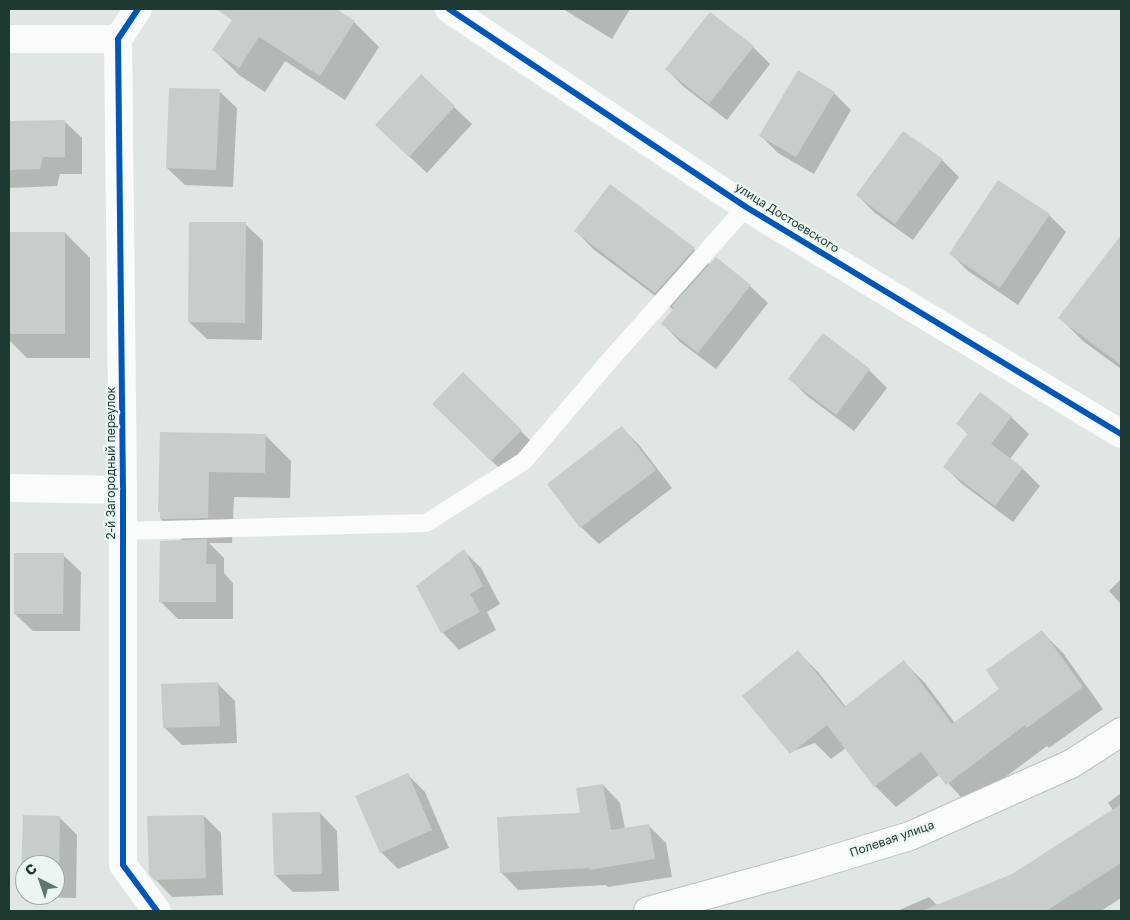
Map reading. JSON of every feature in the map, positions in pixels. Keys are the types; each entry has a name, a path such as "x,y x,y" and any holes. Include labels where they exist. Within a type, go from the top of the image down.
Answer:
{"street":[{"path":"9,39 118,39 138,9"},
{"name":"улица Достоевского","path":"449,9 746,208 1121,434"},
{"name":"2-й Загородный переулок","path":"118,39 123,490 124,865 157,911"},
{"path":"9,488 123,490"},
{"name":"Полевая улица","path":"648,911 801,869 910,836 1071,764 1121,732"}],"lane":[{"path":"123,531 426,523 524,461 610,360 746,208"}],"building":[{"path":"216,9 336,9 355,21 320,76 259,37 239,68 212,50 232,20"},
{"path":"710,12 754,46 709,104 665,69"},
{"path":"798,70 835,92 796,157 759,136"},
{"path":"421,74 455,106 409,157 375,125"},
{"path":"169,88 220,89 216,170 166,168"},
{"path":"65,120 65,157 43,157 40,169 9,170 9,121"},
{"path":"903,131 943,159 895,224 856,195"},
{"path":"998,180 1050,214 1000,288 949,254"},
{"path":"610,184 695,248 655,293 574,231"},
{"path":"189,222 246,222 245,323 188,322"},
{"path":"9,232 65,232 65,334 9,334"},
{"path":"1121,235 1121,365 1058,318"},
{"path":"716,257 751,285 698,353 661,324 674,308 672,306"},
{"path":"823,333 870,369 836,415 788,379"},
{"path":"463,372 522,430 491,461 432,404"},
{"path":"980,392 1012,416 991,444 1023,468 995,506 943,467 968,433 956,424"},
{"path":"622,426 656,470 580,528 547,484"},
{"path":"160,432 266,434 265,473 209,472 208,518 160,519 160,512 158,512"},
{"path":"207,539 206,564 216,564 216,602 159,602 160,541"},
{"path":"464,549 483,586 470,594 480,612 441,633 416,586"},
{"path":"14,553 64,553 63,614 14,614"},
{"path":"1042,630 1083,687 1027,728 1025,725 946,785 921,752 874,787 827,725 790,754 742,696 798,650 844,707 904,660 952,724 999,689 986,670"},
{"path":"218,682 220,726 163,728 161,684"},
{"path":"408,773 432,830 380,853 355,796"},
{"path":"603,784 611,830 649,824 655,859 589,870 589,868 500,873 497,817 580,813 576,788"},
{"path":"1121,804 1121,863 1046,911 922,911 1012,874"},
{"path":"320,812 322,874 274,875 272,813"},
{"path":"23,815 60,816 59,855 22,855"},
{"path":"204,815 206,878 154,880 149,874 147,816"}],"cycle path":[{"path":"138,9 118,39 123,490 123,865 157,911"},
{"path":"449,9 746,207 1121,434"}]}
